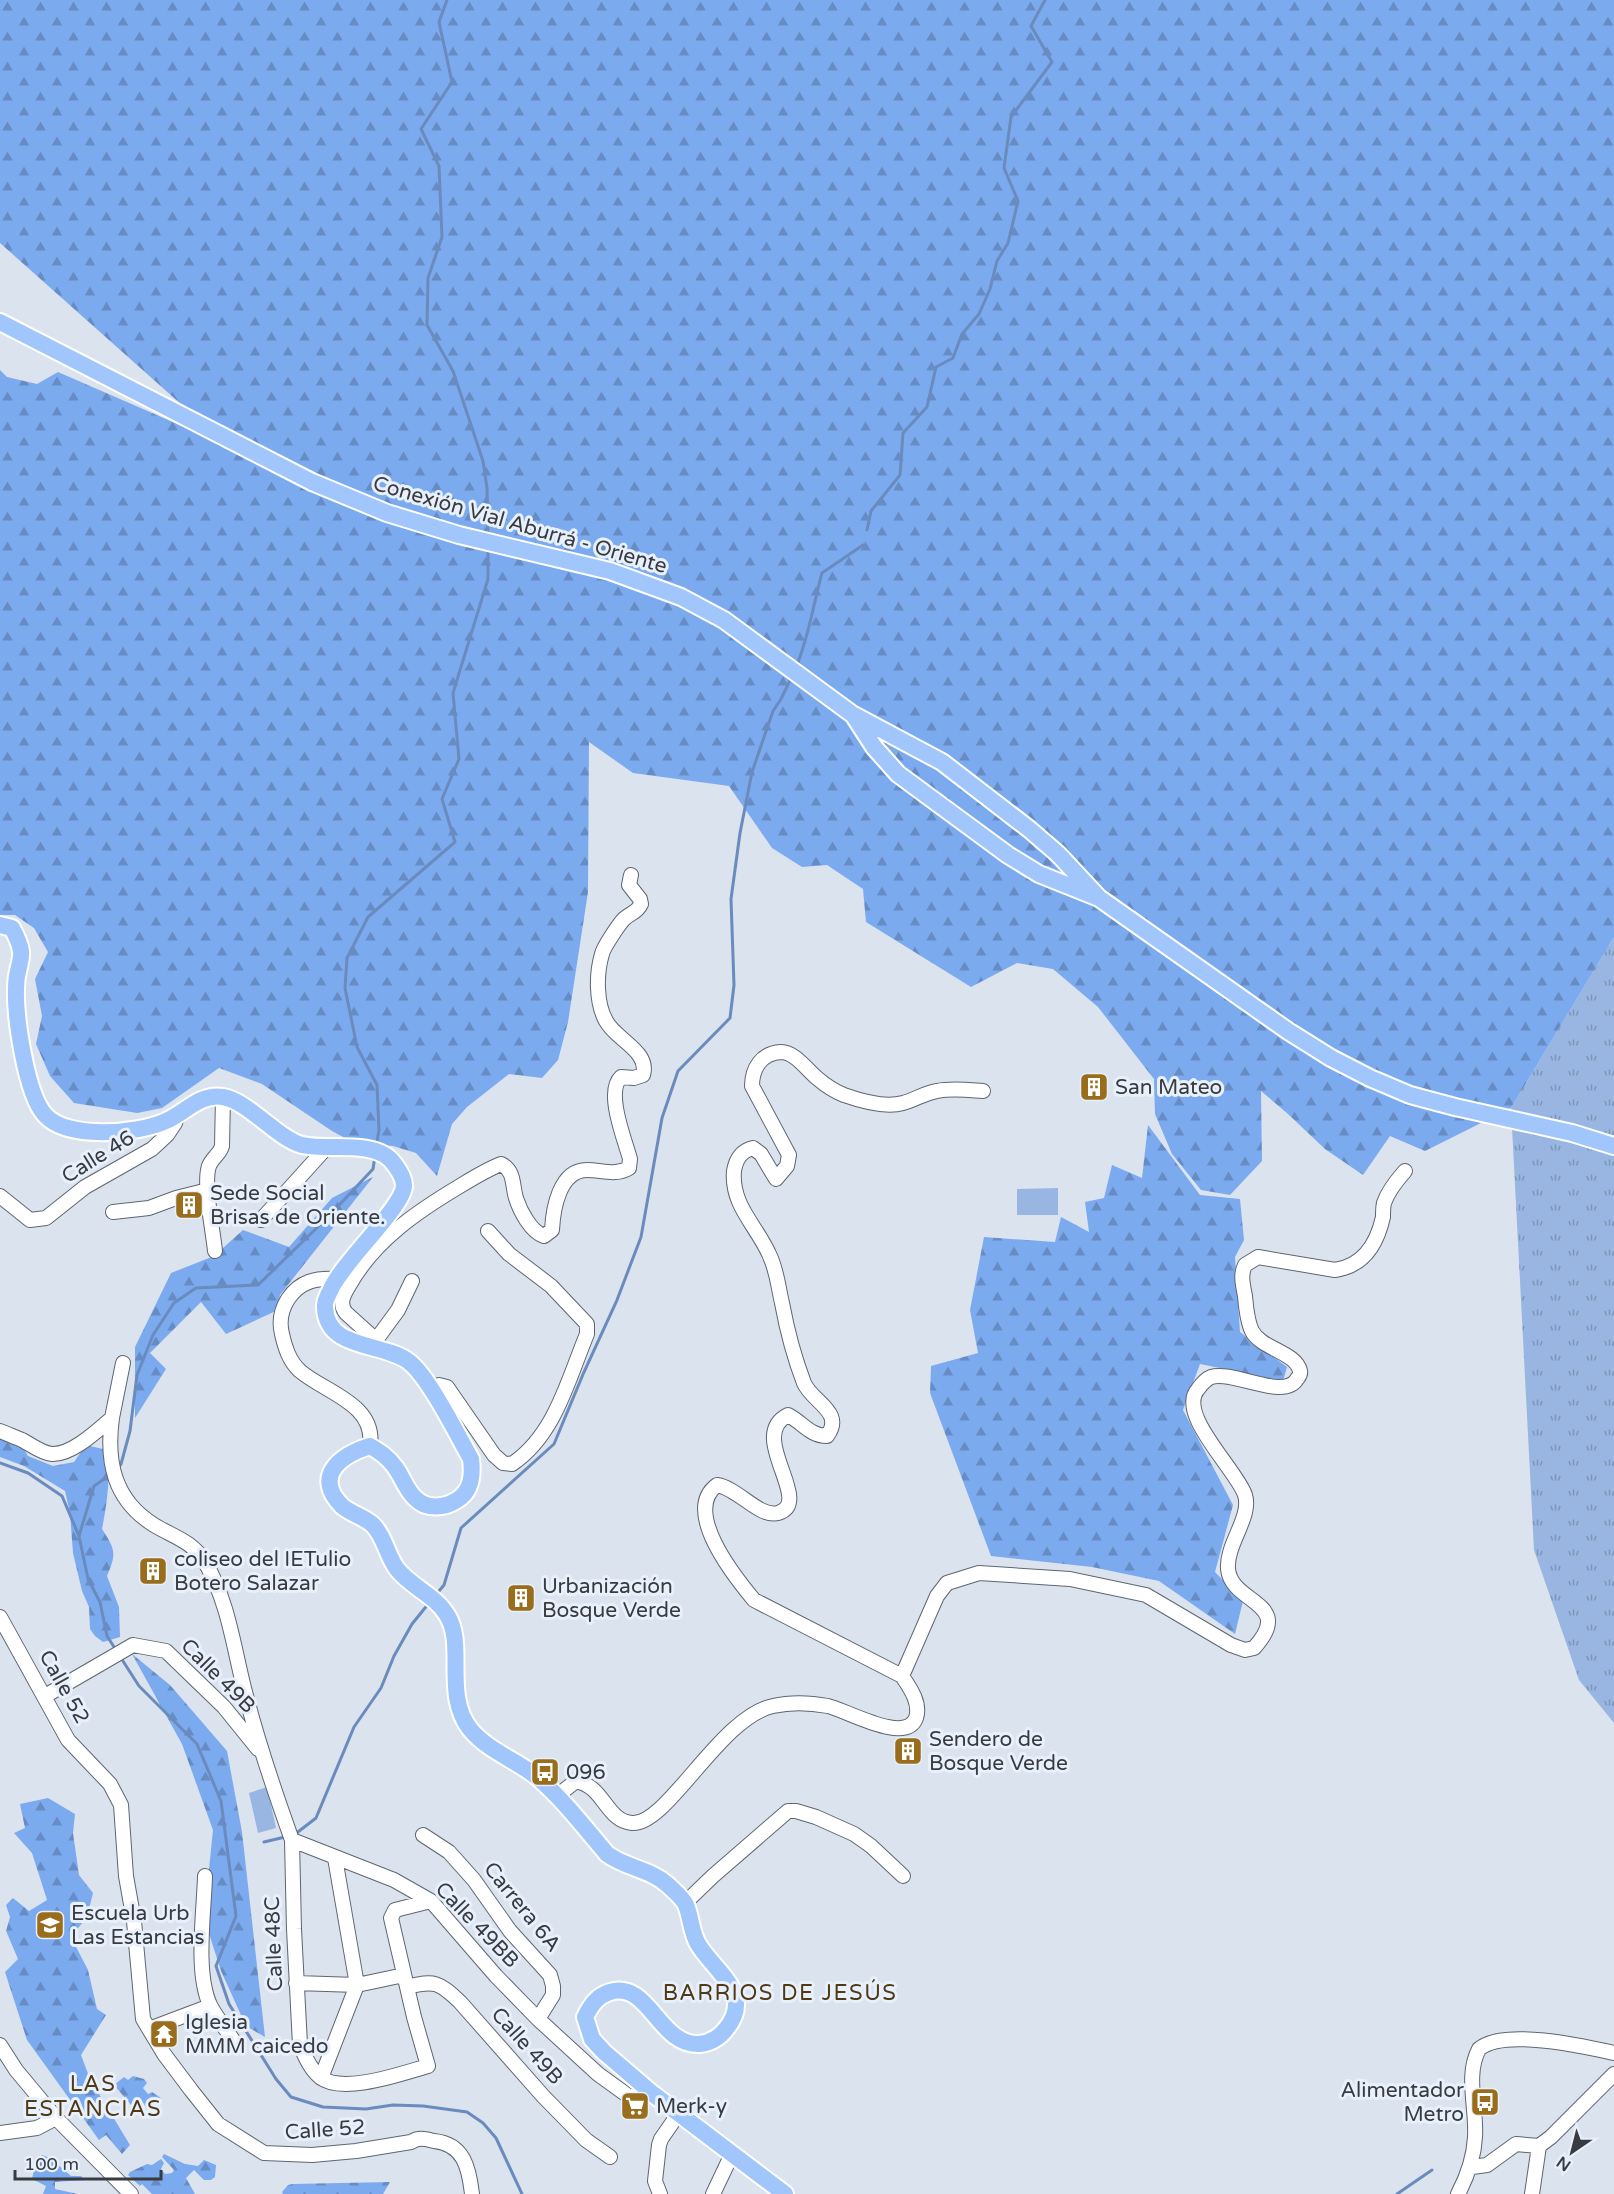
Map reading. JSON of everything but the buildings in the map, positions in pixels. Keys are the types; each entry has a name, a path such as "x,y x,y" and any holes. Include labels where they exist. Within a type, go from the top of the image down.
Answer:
{"main road":[{"name":"Conexión Vial Aburrá - Oriente","path":"0,322 312,482 387,513 459,535 610,571 681,597 724,620 848,711 942,762 1064,859 1101,900"},
{"name":"Conexión Vial Aburrá - Oriente","path":"848,711 874,747 898,774 1008,855 1039,874 1101,900 1288,1031 1331,1058 1410,1095 1572,1133 1614,1146"},
{"path":"874,747 885,739 901,740 902,754 888,764"},
{"path":"1039,874 1051,857 1064,859 1069,868 1059,881"},
{"path":"0,925 12,928 21,943 22,961 15,984 17,1022 25,1062 37,1103 54,1123 68,1128 124,1132 142,1130 177,1116 197,1101 223,1097 236,1102 300,1144 326,1148 354,1147 374,1151 390,1159 400,1171 404,1186 398,1203 336,1279 324,1304 327,1320 337,1334 351,1341 374,1344 408,1361 420,1373 471,1459 473,1472 469,1489 461,1498 448,1506 428,1506 415,1499 394,1465 382,1453 370,1446 342,1458 332,1470 329,1481 333,1493 343,1507 372,1524 397,1569 409,1582 436,1602 448,1616 453,1631 458,1705 468,1726 486,1743 534,1774 557,1796 607,1854 617,1861 659,1878 686,1902 696,1941 729,1982 735,1997 736,2008 730,2024 715,2040 704,2044 693,2044 681,2041 669,2031 638,1997 626,1991 613,1991 600,1996 591,2005 585,2017 592,2039 653,2094 784,2194"}],"street":[{"path":"412,1281 398,1310 374,1344 343,1308 342,1298 360,1266 406,1220 428,1204 487,1170 501,1164 506,1167 513,1180 516,1199 532,1228 544,1236 552,1230 558,1198 568,1178 585,1170 623,1172 631,1166 614,1100 615,1085 621,1077 634,1078 644,1075 644,1064 639,1055 612,1030 604,1019 598,976 605,946 625,918 635,912 641,904 640,898 629,885 631,875"},
{"path":"557,1796 576,1781 587,1783 610,1810 622,1820 633,1824 642,1822 660,1811 740,1723 754,1713 773,1706 800,1704 829,1706 876,1724 896,1728 908,1727 915,1721 918,1710 915,1699 902,1676 754,1600 735,1574 706,1522 704,1506 710,1490 717,1485 728,1486 759,1509 772,1514 784,1511 790,1497 789,1485 777,1458 774,1443 775,1430 780,1419 788,1415 819,1436 827,1436 832,1429 833,1421 829,1413 805,1386 789,1339 778,1277 772,1261 736,1198 735,1167 739,1156 753,1149 761,1154 776,1179 787,1166 789,1155 752,1086 752,1073 758,1063 765,1057 778,1052 786,1052 829,1087 843,1094 876,1103 902,1104 926,1093 941,1090 983,1091"},
{"path":"215,1251 208,1190 209,1167 220,1153 222,1146 223,1097"},
{"name":"Calle 46","path":"0,1196 30,1220 46,1218 85,1187 152,1149 167,1135 177,1116"},
{"path":"261,1220 326,1148"},
{"path":"902,1676 937,1596 947,1584 979,1573 1070,1579 1146,1595 1231,1645 1245,1650 1254,1648 1267,1630 1269,1622 1267,1615 1257,1602 1244,1594 1233,1582 1228,1570 1233,1541 1245,1510 1245,1494 1195,1414 1193,1397 1210,1377 1222,1376 1278,1387 1290,1388 1294,1384 1300,1375 1300,1369 1284,1354 1260,1341 1252,1332 1242,1278 1245,1265 1258,1257 1335,1270 1347,1269 1366,1254 1376,1239 1383,1218 1384,1203 1394,1184 1405,1171"},
{"path":"113,1212 149,1208 208,1190"},
{"path":"431,1390 439,1385 447,1387 494,1455 503,1463 512,1464 537,1442 554,1418 587,1334 587,1324 572,1307 551,1286 509,1254 488,1232"},
{"path":"336,1279 316,1278 302,1285 289,1298 281,1313 281,1328 286,1352 298,1370 338,1394 356,1408 366,1420 371,1433 370,1446"},
{"path":"123,1363 109,1442 116,1484 124,1498 140,1514 184,1540 203,1560 219,1590 231,1626 244,1687 273,1791 291,1836"},
{"path":"0,1431 40,1451 53,1454 70,1449 112,1418"},
{"name":"Calle 52","path":"0,1617 68,1740 110,1784 121,1805 126,1876 134,1922 143,2019 164,2054 218,2124 264,2153 312,2155 345,2152 411,2142 417,2138 446,2142 460,2153 470,2176 472,2194"},
{"name":"Calle 49B","path":"45,1696 133,1646 166,1651 224,1707 263,1755"},
{"path":"686,1902 788,1812 796,1811 854,1834 903,1876"},
{"name":"Carrera 6A","path":"423,1835 449,1851 474,1880 510,1931 550,1975 554,1986 553,1995 538,2019"},
{"name":"Calle 49BB","path":"291,1836 335,1858 394,1880 431,1901 496,1976 591,2068 627,2095 639,2098 653,2094"},
{"name":"Calle 48C","path":"291,1836 300,2045 308,2061 321,2078"},
{"path":"335,1858 357,1985 321,2078 341,2084 365,2083 428,2066 391,1918 395,1910 431,1901"},
{"path":"205,1876 202,1965 210,2006 233,2040"},
{"name":"Calle 49B","path":"297,1983 357,1985 405,1981 429,1982 445,1988 543,2096 586,2140 610,2157"},
{"path":"149,2029 210,2006"},
{"path":"1458,2194 1472,2167 1476,2136 1473,2080 1476,2053 1483,2046 1493,2041 1538,2040 1571,2043 1614,2052"},
{"path":"0,2045 16,2070 56,2118 131,2194"},
{"path":"1472,2167 1486,2165 1516,2144 1539,2146 1551,2138 1614,2074"},
{"path":"658,2188 661,2139 679,2113"},
{"path":"0,2133 37,2128 56,2118"},
{"path":"1532,2194 1539,2146"},
{"path":"713,2194 732,2154"}],"green space":[{"path":"0,0 1614,0 1614,937 1511,1108 1425,1151 1390,1136 1363,1175 1325,1149 1261,1091 1262,1161 1230,1195 1201,1190 1172,1154 1155,1114 1154,1079 1098,1007 1053,969 1017,963 971,987 866,922 863,889 827,865 802,867 772,848 729,786 633,773 589,742 588,892 568,1022 558,1060 542,1078 509,1074 467,1107 452,1124 437,1176 416,1153 393,1146 354,1143 262,1084 219,1068 162,1108 137,1113 74,1103 50,1076 36,1044 42,1016 35,979 48,952 34,928 15,915 0,915 0,370 7,377 37,384 58,372 228,446 0,243"},
{"path":"1614,937 1614,1723 1579,1680 1534,1550 1511,1108"},
{"path":"1148,1125 1200,1195 1240,1199 1244,1240 1235,1257 1240,1332 1287,1367 1283,1381 1200,1364 1183,1410 1233,1505 1215,1572 1243,1601 1235,1634 1159,1581 1092,1567 991,1556 930,1393 931,1366 978,1353 970,1310 984,1237 1055,1242 1061,1217 1089,1232 1085,1202 1104,1198 1112,1165 1142,1178"},
{"path":"373,1177 280,1295 278,1310 226,1334 201,1302 150,1353 166,1369 135,1418 135,1347 171,1273 214,1256 243,1230 289,1247 332,1198"},
{"path":"1058,1188 1058,1215 1017,1215 1017,1189"},
{"path":"0,1435 21,1444 28,1456 53,1466 74,1462 86,1445 107,1450 108,1489 102,1529 113,1551 107,1576 119,1607 120,1637 103,1642 90,1629 89,1607 82,1591 73,1553 70,1513 65,1491 24,1466 0,1457"},
{"path":"132,1654 170,1685 227,1751 242,1832 265,2037 246,2026 221,1971 204,1918 213,1830 182,1744"},
{"path":"267,1787 276,1828 258,1833 249,1793"},
{"path":"48,1798 75,1814 73,1833 79,1875 93,1893 87,1917 71,1937 88,1970 97,2009 106,2015 81,2055 90,2079 130,2145 122,2154 106,2135 99,2140 27,2040 5,1972 18,1959 6,1931 10,1917 6,1905 13,1898 29,1911 47,1900 32,1853 14,1833 25,1828 20,1804"},
{"path":"133,2076 144,2079 147,2083 143,2088 148,2094 152,2092 161,2098 147,2109 141,2099 131,2105 114,2085 124,2077 128,2080"},
{"path":"164,2154 185,2164 198,2166 204,2160 216,2165 215,2177 211,2180 204,2180 194,2170 186,2178 195,2194 152,2194 128,2175 130,2172 147,2164 152,2165 161,2159 164,2163 161,2169 165,2174 172,2173 174,2170 162,2157"},
{"path":"42,2155 50,2158 71,2176 81,2176 85,2180 55,2182 55,2189 78,2194 43,2194 46,2186 32,2179 36,2161"},
{"path":"390,2182 383,2194 283,2194 282,2192 292,2184"}],"waterway":[{"path":"447,0 439,22 452,82 421,129 439,166 442,237 428,278 427,325 453,371 483,461 487,488 488,535"},
{"path":"867,530 871,511 900,475 903,433 927,407 936,367 953,358 962,334 979,314 990,289 997,261 1008,243 1018,201 1004,168 1011,117 1052,62 1031,26 1045,0"},
{"path":"796,667 808,633 822,573 863,545"},
{"path":"376,1147 379,1130 377,1085 357,1047 345,988 347,958 368,917 455,842 442,799 459,759 453,693 488,579 488,547"},
{"path":"439,1591 444,1585 461,1528 554,1444 617,1300 641,1237 662,1118 678,1071 730,1018 734,985 731,899 740,833 752,772 773,711 792,676"},
{"path":"117,1469 121,1464 130,1431 137,1375 153,1335 174,1303 196,1288 258,1285 327,1218 373,1169 375,1156"},
{"path":"0,1463 28,1473 62,1496 79,1536 88,1579 100,1602 107,1636 116,1650"},
{"path":"79,1536 94,1486 110,1475"},
{"path":"294,1835 316,1818 354,1727 381,1688 394,1656 412,1624 429,1603"},
{"path":"121,1658 139,1686 197,1744 221,1801 236,1916 216,1966 229,2004 276,2079 291,2097 323,2107 366,2109 393,2105 423,2106 467,2112 483,2123 496,2138 522,2194"},
{"path":"264,1842 285,1837"},
{"path":"1397,2194 1432,2170"}],"place":[{"name":"San Mateo","path":"1094,1087"},
{"name":"Sede Social Brisas de Oriente.","path":"189,1205"},
{"name":"coliseo del IETulio Botero Salazar","path":"153,1571"},
{"name":"Urbanización Bosque Verde","path":"521,1598"},
{"name":"Sendero de Bosque Verde","path":"908,1751"},
{"name":"096","path":"545,1772"},
{"name":"Escuela Urb Las Estancias","path":"50,1925"},
{"name":"Iglesia MMM caicedo","path":"164,2034"},
{"name":"Alimentador Metro","path":"1485,2102"},
{"name":"Merk-y","path":"635,2106"}],"district":[{"name":"BARRIOS DE JESÚS","path":"780,1993"},
{"name":"LAS ESTANCIAS","path":"93,2096"}]}
